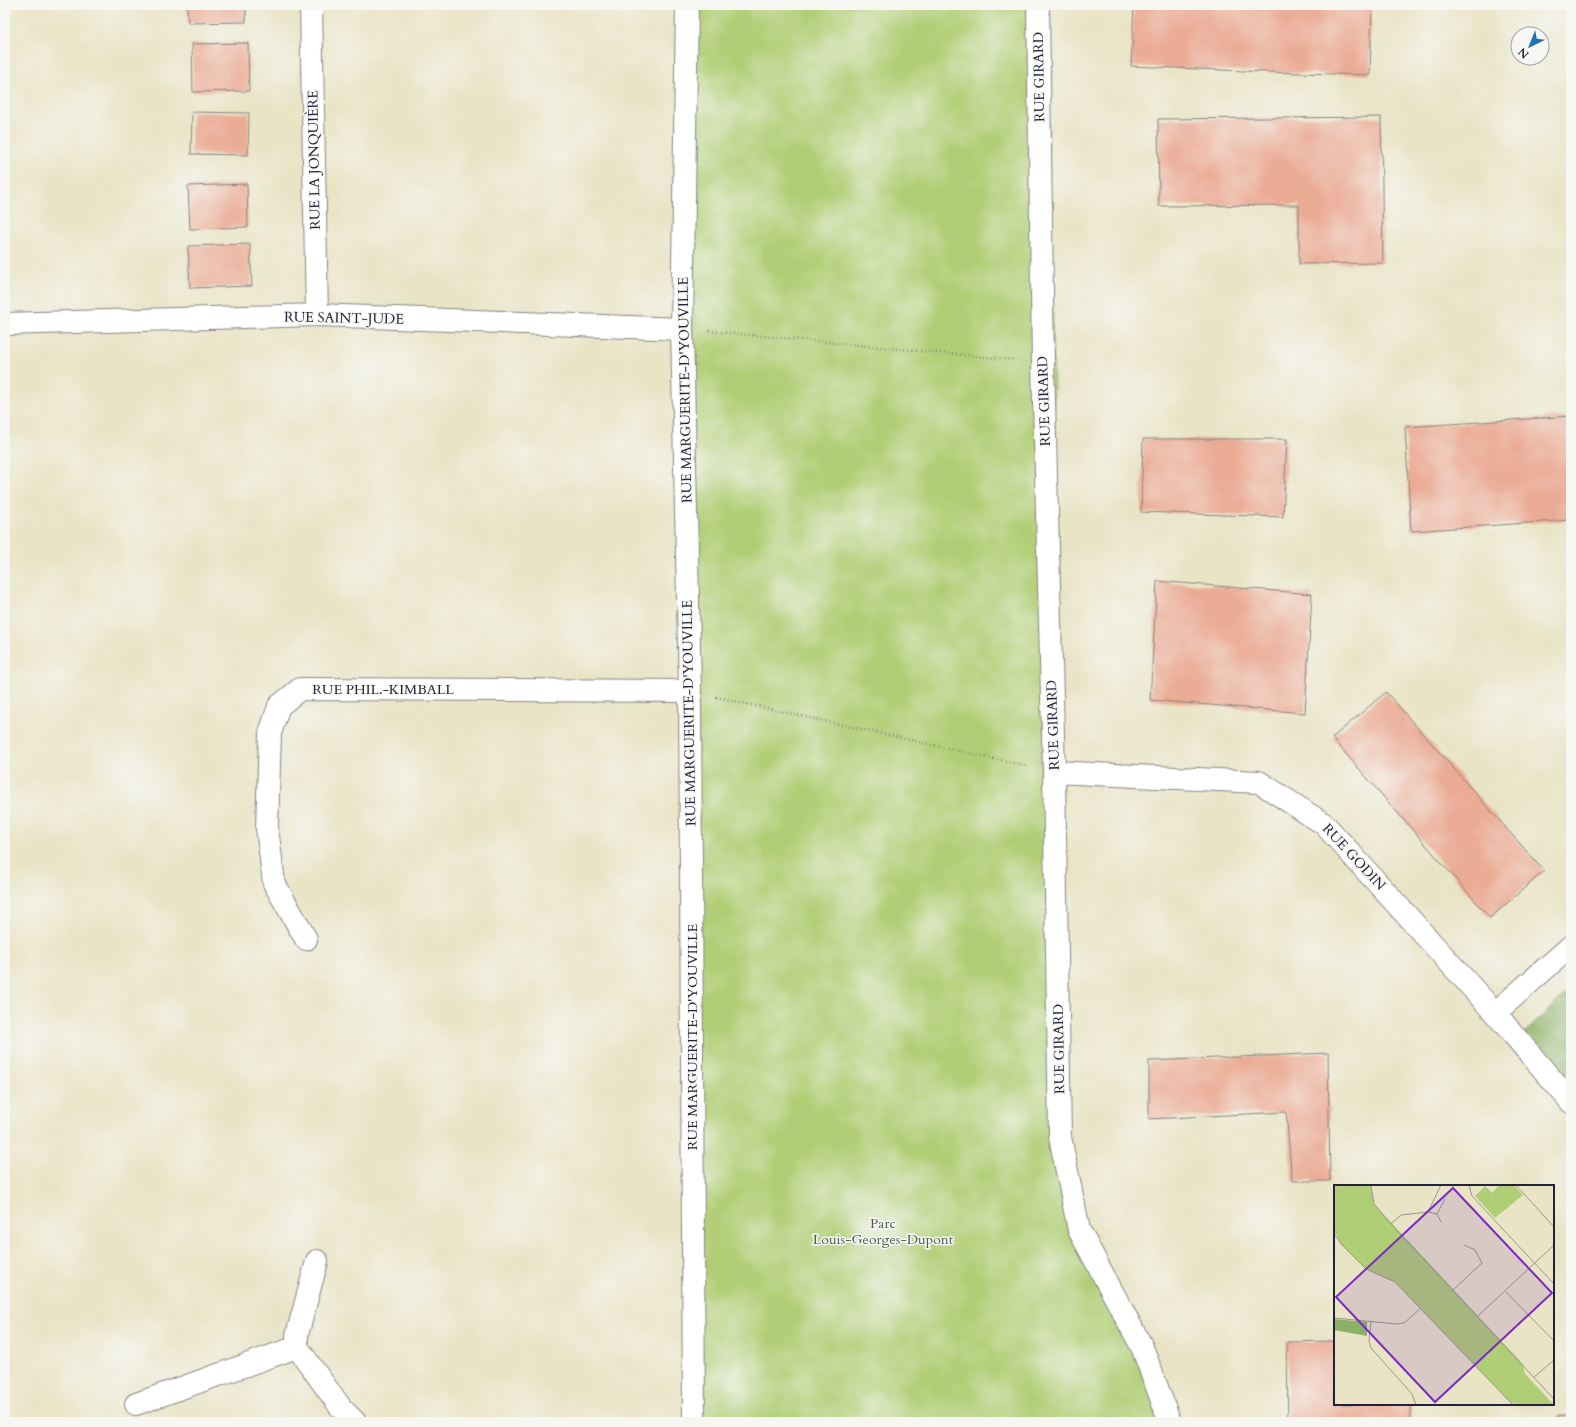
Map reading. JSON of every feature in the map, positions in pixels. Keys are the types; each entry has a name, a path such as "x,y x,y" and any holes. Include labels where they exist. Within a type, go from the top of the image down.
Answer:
{"street":[{"name":"RUE LA JONQUIÈRE","path":"311,5 317,316"},
{"name":"RUE MARGUERITE-D'YOUVILLE","path":"687,5 682,329 690,691 694,1422"},
{"name":"RUE GIRARD","path":"1038,5 1043,363 1054,772 1060,1138 1079,1230 1142,1347 1170,1422"},
{"name":"RUE SAINT-JUDE","path":"5,324 317,316 682,329"},
{"name":"RUE PHIL.-KIMBALL","path":"306,939 274,883 267,828 270,733 279,706 300,688 690,691"},
{"name":"RUE GODIN","path":"1054,772 1259,782 1324,824 1495,1014 1571,1102"},
{"path":"1495,1014 1571,946"},
{"path":"317,1261 297,1335 297,1347 348,1420"},
{"path":"136,1404 297,1347"}],"path":[{"path":"682,329 1043,363"},
{"path":"690,691 1054,772"}],"green space":[{"name":"Parc Louis-Georges-Dupont","path":"681,5 1045,5 1062,756 1058,1138 1077,1228 1168,1422 694,1422"},
{"path":"1571,988 1571,1089 1522,1036"}],"building":[{"path":"187,5 246,5 246,22 188,23"},
{"path":"1134,5 1372,5 1370,75 1131,66"},
{"path":"248,43 249,91 193,92 192,44"},
{"path":"192,112 249,113 248,155 191,154"},
{"path":"1381,117 1383,263 1299,264 1299,205 1159,206 1158,119"},
{"path":"247,184 248,227 190,229 188,186"},
{"path":"250,244 252,286 190,288 188,246"},
{"path":"1571,416 1571,520 1411,531 1405,427"},
{"path":"1143,439 1287,439 1283,517 1141,512"},
{"path":"1157,581 1312,594 1305,713 1150,700"},
{"path":"1386,692 1544,871 1490,918 1332,738"},
{"path":"1328,1053 1330,1181 1292,1181 1286,1112 1149,1119 1149,1061"},
{"path":"1334,1341 1334,1405 1411,1405 1411,1422 1288,1422 1287,1342"},
{"path":"1557,1416 1571,1416 1571,1422 1557,1422"}]}
